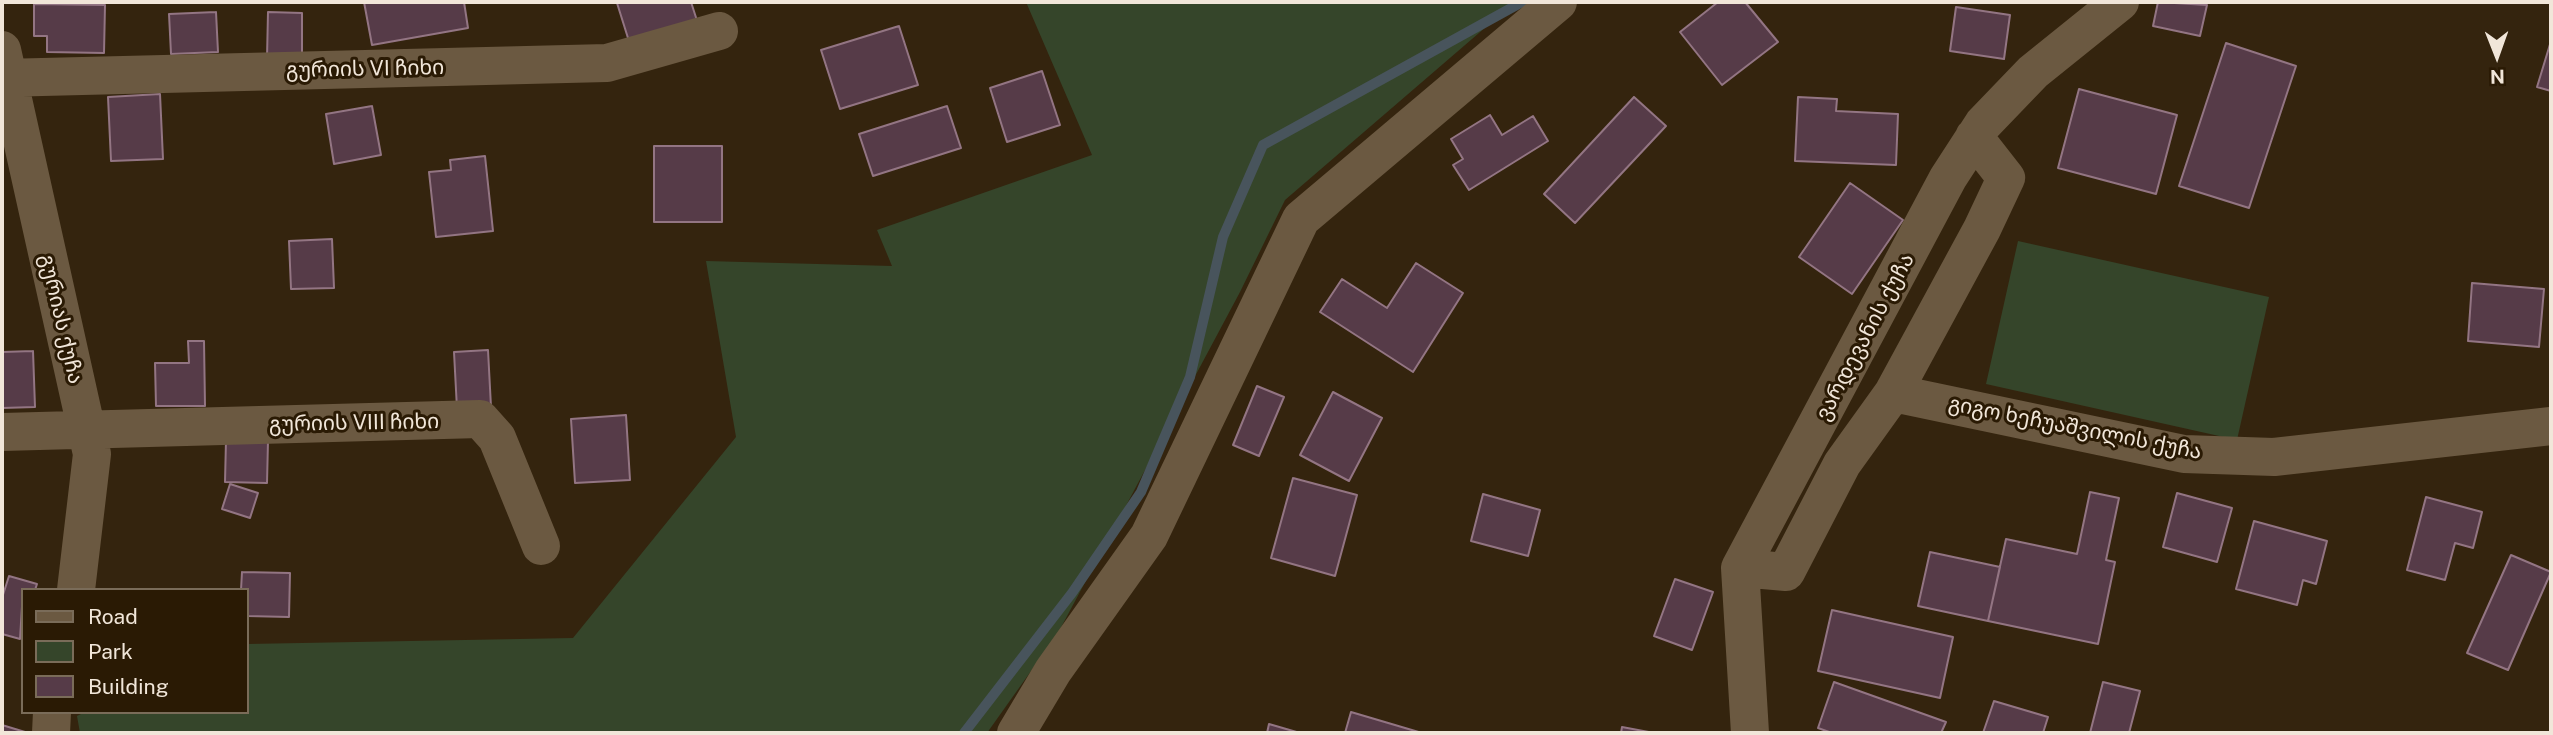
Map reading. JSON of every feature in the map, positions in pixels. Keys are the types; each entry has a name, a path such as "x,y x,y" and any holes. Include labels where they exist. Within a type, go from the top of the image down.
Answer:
{"street":[{"path":"1016,733 1053,671 1149,536 1301,219 1558,2"},
{"name":"ვარდევანის ქუჩა","path":"1740,568 1948,178 1974,137 2033,72 2120,2"},
{"name":"გურიის VI ჩიხი","path":"4,69 607,63 719,31"},
{"name":"გურიას ქუჩა","path":"4,69 92,454 76,588"},
{"path":"1750,733 1740,568 1786,572 1842,464 1893,393 1982,229 2006,178 1974,137"},
{"name":"გიგო ხეჩუაშვილის ქუჩა","path":"1893,393 2184,454 2274,457 2551,426"},
{"name":"გურიის VIII ჩიხი","path":"2,432 480,419 497,438 541,546"},
{"path":"51,733 52,714"}],"green space":[{"path":"1026,2 1515,2 1285,200 1240,292 1058,633 987,733 80,733 77,716 81,714 248,714 248,644 573,638 736,437 706,261 892,266 877,230 1092,155"},
{"path":"2018,241 2269,297 2237,440 1986,384"}],"building":[{"path":"364,2 464,2 468,28 372,45"},
{"path":"691,2 701,33 633,54 617,3"},
{"path":"1718,2 1745,2 1778,42 1722,85 1680,32"},
{"path":"2158,2 2207,5 2200,36 2153,26"},
{"path":"34,4 105,5 104,53 47,52 47,36 34,36"},
{"path":"1956,7 2010,15 2004,59 1950,51"},
{"path":"216,12 218,52 171,54 169,14"},
{"path":"268,12 302,13 302,58 267,58"},
{"path":"899,26 918,85 840,109 821,50"},
{"path":"2551,41 2551,91 2537,87"},
{"path":"2226,43 2296,66 2249,208 2179,186"},
{"path":"1042,71 1060,125 1007,142 990,88"},
{"path":"2079,89 2177,115 2156,194 2058,168"},
{"path":"160,94 163,159 111,161 108,97"},
{"path":"1634,97 1666,126 1575,223 1544,194"},
{"path":"1798,97 1837,99 1836,111 1898,114 1896,165 1795,161"},
{"path":"372,106 381,155 334,164 326,114"},
{"path":"947,106 961,148 873,176 859,134"},
{"path":"1490,115 1502,135 1533,116 1548,141 1469,190 1453,165 1463,159 1451,139"},
{"path":"654,146 722,146 722,222 654,222"},
{"path":"485,156 493,231 436,237 429,172 451,170 450,160"},
{"path":"1850,183 1903,220 1852,294 1799,257"},
{"path":"332,239 334,288 291,289 289,241"},
{"path":"1416,263 1463,293 1413,372 1320,312 1342,279 1387,308"},
{"path":"2472,283 2544,289 2539,347 2468,341"},
{"path":"188,341 204,341 205,406 156,406 155,363 189,363"},
{"path":"488,350 491,407 457,409 454,352"},
{"path":"33,351 35,407 2,408 2,352"},
{"path":"1257,386 1284,397 1259,456 1233,445"},
{"path":"1333,392 1382,418 1349,481 1300,455"},
{"path":"626,415 630,480 575,483 571,419"},
{"path":"226,440 268,441 267,483 225,482"},
{"path":"1293,478 1357,495 1335,576 1271,558"},
{"path":"230,484 258,493 250,518 222,509"},
{"path":"2090,492 2119,498 2106,560 2115,562 2098,644 1988,621 2006,539 2077,554"},
{"path":"2177,493 2232,508 2217,562 2163,547"},
{"path":"1483,494 1540,510 1528,556 1471,541"},
{"path":"2426,497 2482,512 2473,548 2455,543 2445,580 2407,570"},
{"path":"2254,521 2327,541 2316,584 2303,580 2297,605 2236,589"},
{"path":"1930,552 2000,567 1988,621 1918,606"},
{"path":"2511,555 2551,572 2508,670 2467,653"},
{"path":"242,572 290,573 289,617 248,616 248,588 241,588"},
{"path":"9,576 37,584 36,588 21,588 20,639 2,634 2,598"},
{"path":"1675,579 1713,592 1692,650 1654,636"},
{"path":"1832,610 1953,637 1940,698 1818,671"},
{"path":"1834,682 1946,722 1941,733 1832,733 1818,728"},
{"path":"2103,682 2140,691 2129,733 2090,733"},
{"path":"1994,701 2048,717 2043,733 1983,733"},
{"path":"1351,712 1422,733 1345,733"},
{"path":"1269,724 1300,733 1267,733"},
{"path":"2,725 25,732 2,733"},
{"path":"1622,727 1654,733 1621,733"}],"waterway":[{"path":"964,733 1072,593 1141,492 1190,377 1223,237 1263,145 1522,2"}]}
